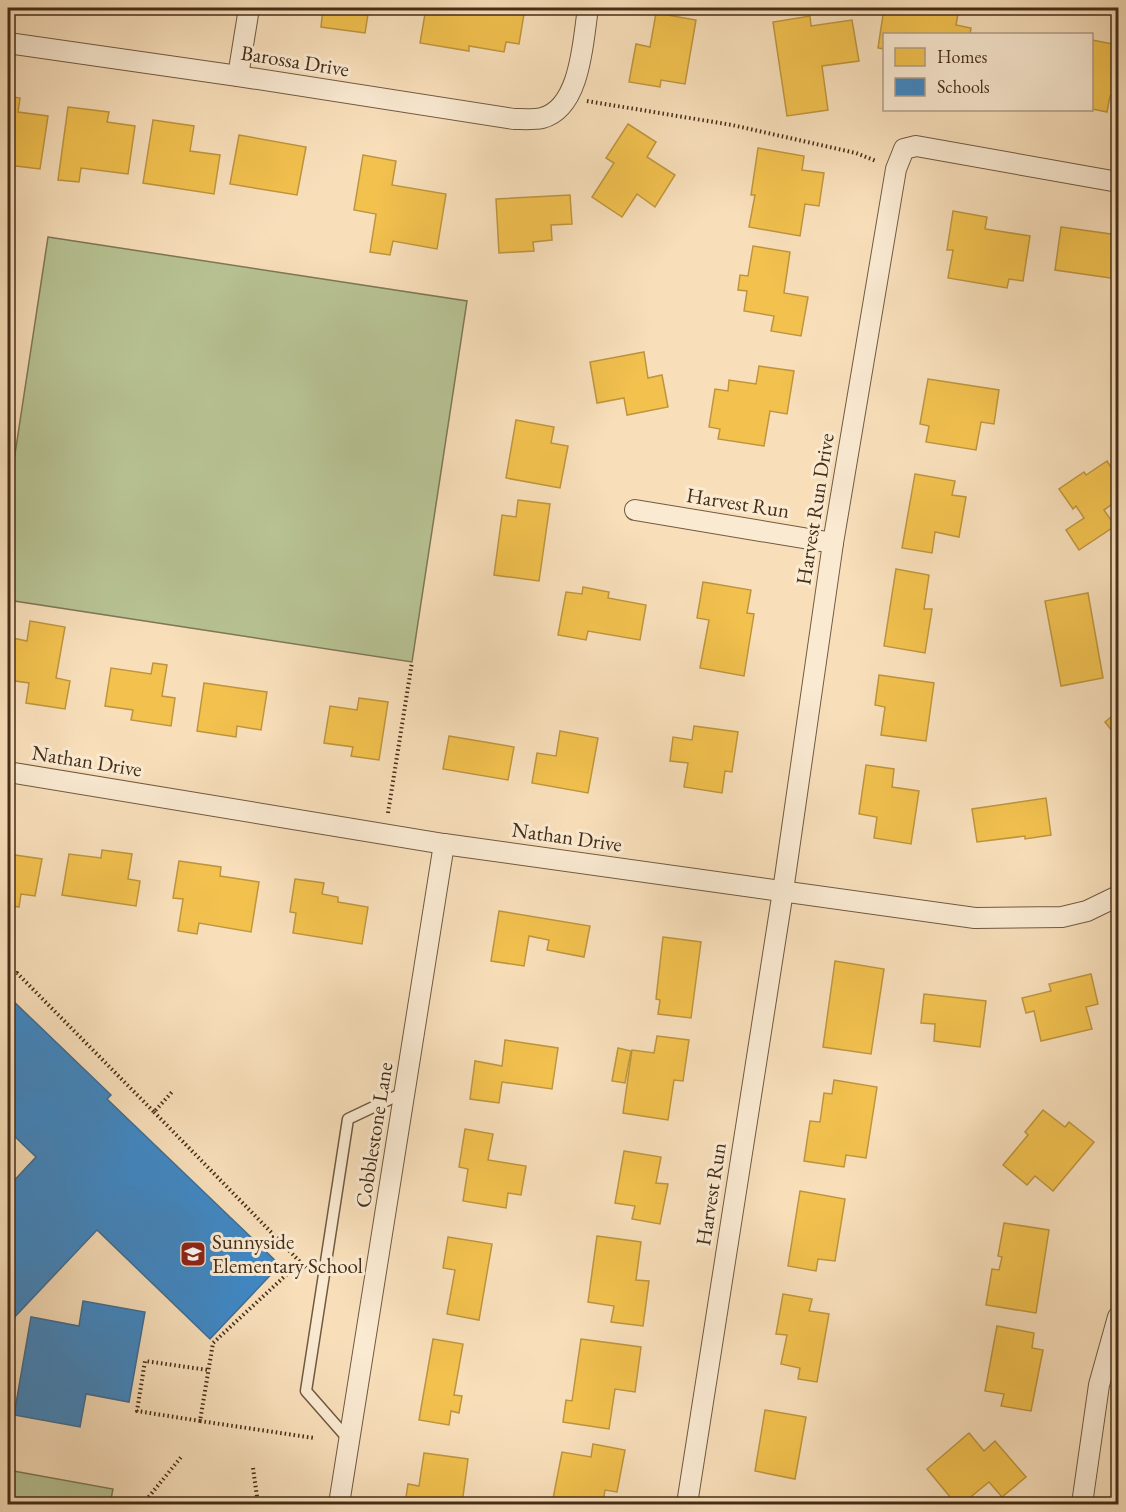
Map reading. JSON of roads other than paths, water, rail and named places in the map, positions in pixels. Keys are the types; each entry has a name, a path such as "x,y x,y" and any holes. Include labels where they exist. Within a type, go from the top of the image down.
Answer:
{"street":[{"path":"238,76 249,8"},
{"name":"Barossa Drive","path":"8,43 514,119 542,118 556,111 569,98 579,63 588,8"},
{"name":"Harvest Run Drive","path":"783,891 833,543 896,169 904,149 916,146 1119,182"},
{"name":"Harvest Run","path":"634,510 833,543"},
{"name":"Nathan Drive","path":"8,772 444,844 975,918 1062,917 1087,911 1119,896"},
{"name":"Cobblestone Lane","path":"339,1504 444,844"},
{"name":"Harvest Run","path":"687,1504 783,891"},
{"path":"1082,1504 1099,1385 1119,1317"}],"lane":[{"path":"349,1440 306,1392 348,1119 405,1092"}],"place":[{"name":"Sunnyside Elementary School","path":"193,1254"}]}
